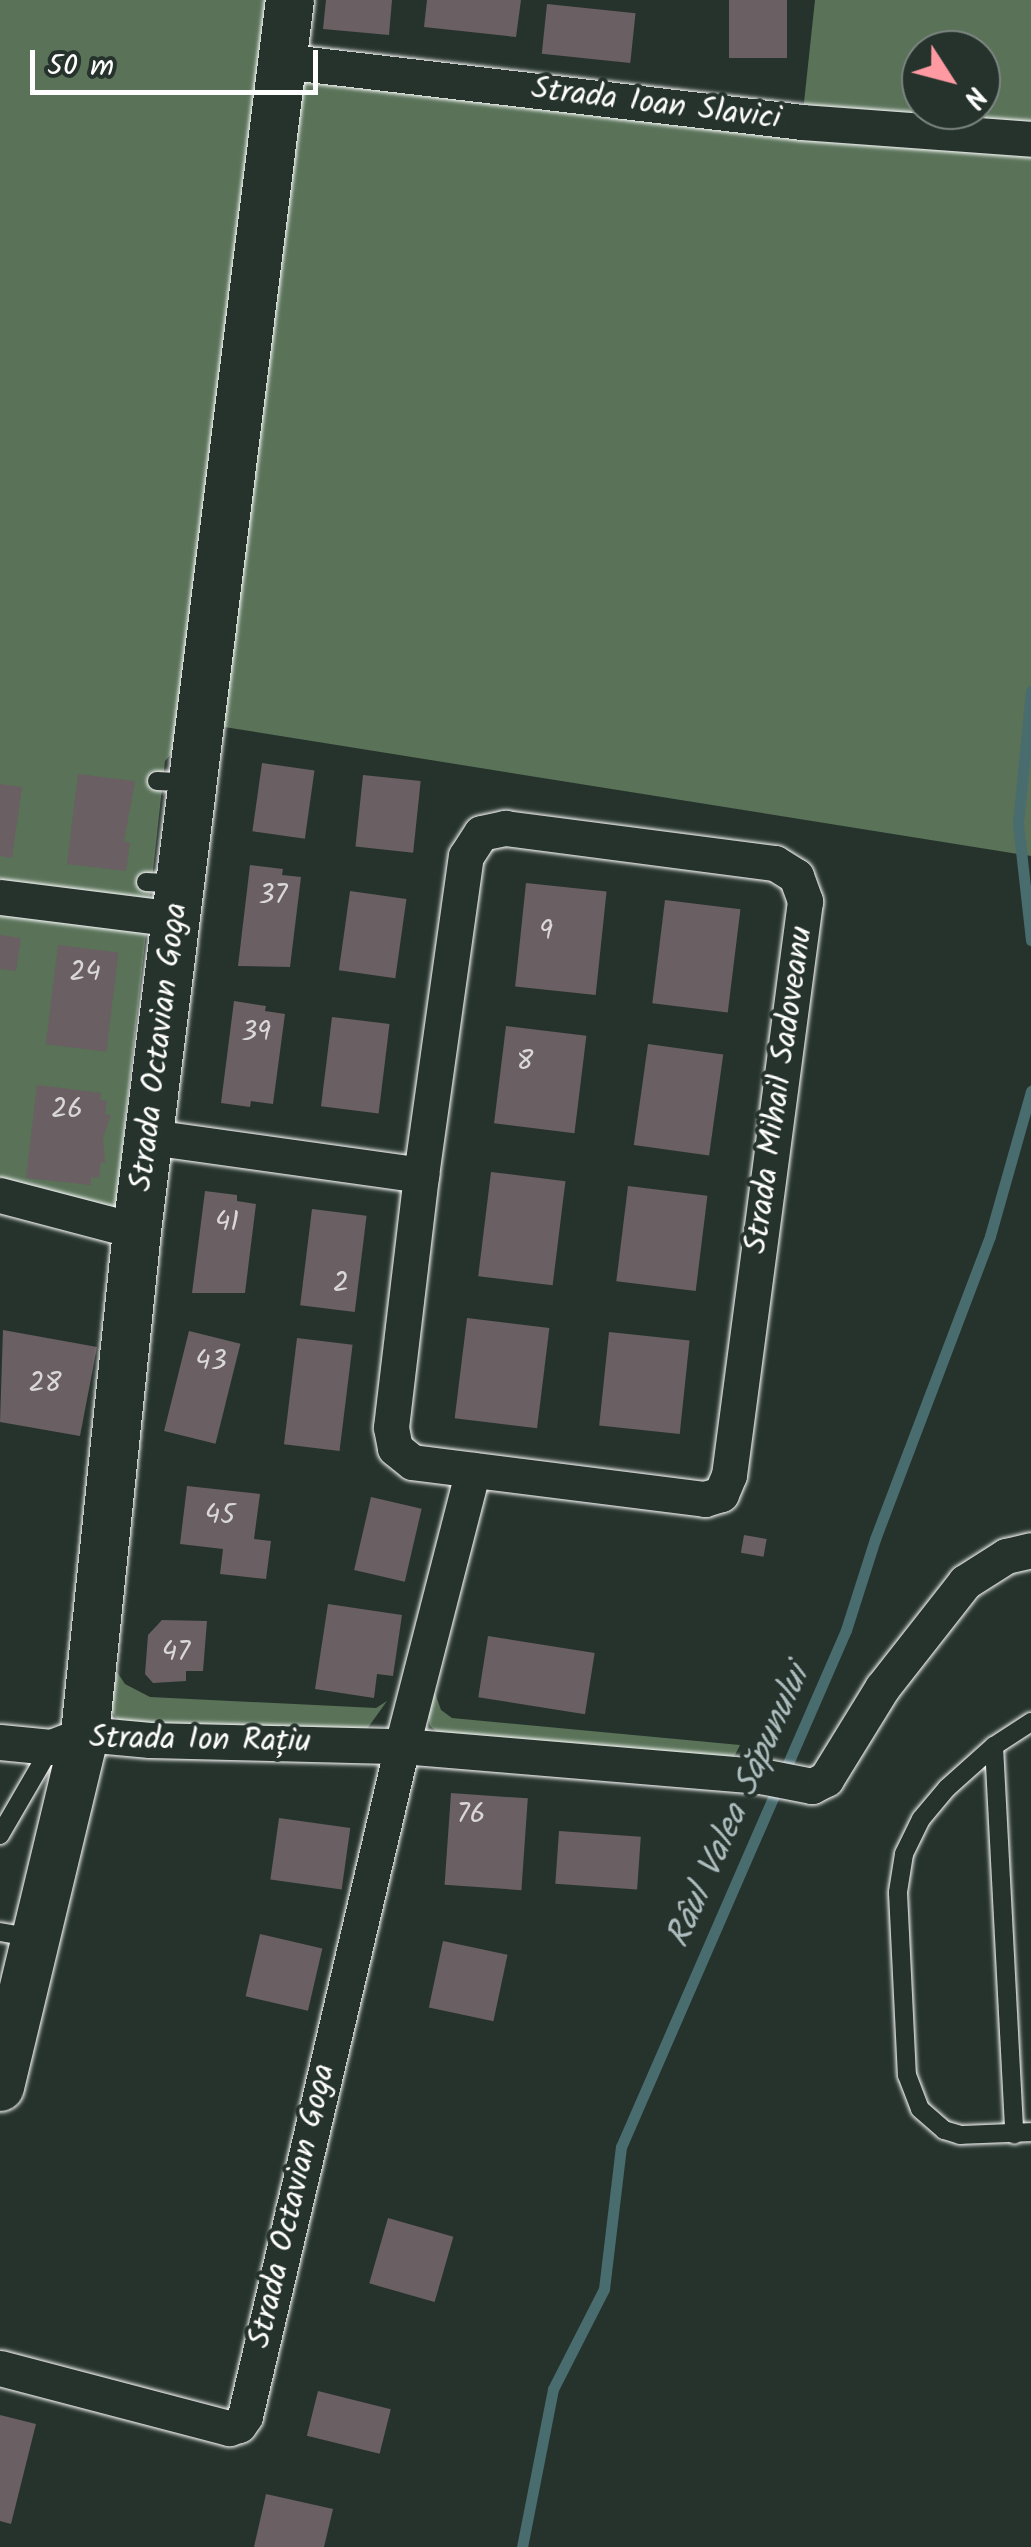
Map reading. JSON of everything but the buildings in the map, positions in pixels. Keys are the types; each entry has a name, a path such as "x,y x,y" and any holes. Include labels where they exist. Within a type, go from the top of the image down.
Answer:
{"street":[{"name":"Strada Octavian Goga","path":"0,2087 18,1935 68,1740 137,1178 168,895 174,782 290,0"},
{"name":"Strada Ioan Slavici","path":"282,61 802,122 1031,138"},
{"name":"Strada Mihail Sadoveanu","path":"505,828 776,863 796,876 805,901 729,1475 721,1494 705,1499 412,1462 395,1448 393,1437 421,1175 466,856 481,833 505,828"},
{"path":"11,904 168,895"},
{"path":"0,1195 137,1178 421,1175"},
{"path":"0,1217 137,1178"},
{"path":"402,1746 473,1470"},
{"name":"Strada Ion Rațiu","path":"0,1742 150,1740 402,1746 762,1776 812,1786 826,1778 882,1688 964,1582 1006,1556 1031,1550"},
{"name":"Strada Octavian Goga","path":"0,2368 229,2428 239,2425 402,1746"}],"lane":[{"path":"994,1746 1022,2133 960,2134 944,2130 920,2109 907,2075 898,1892 904,1854 921,1819 947,1788 994,1746 1031,1722"},
{"path":"0,1836 68,1740"}],"green space":[{"path":"0,0 290,0 282,60 802,121 815,0 1031,0 1031,856 199,723 165,761 114,1225 0,1195"},
{"path":"117,1672 125,1684 150,1697 376,1708 387,1701 367,1729 131,1725 117,1719 109,1708"},
{"path":"434,1690 441,1710 452,1718 740,1745 732,1761 442,1736 430,1726 427,1710"}],"waterway":[{"name":"Râul Valea Săpunului","path":"1031,691 1018,824 1031,940"},
{"name":"Râul Valea Săpunului","path":"522,2547 553,2389 604,2289 621,2147 846,1630 875,1539 990,1236 1031,1091"}]}
